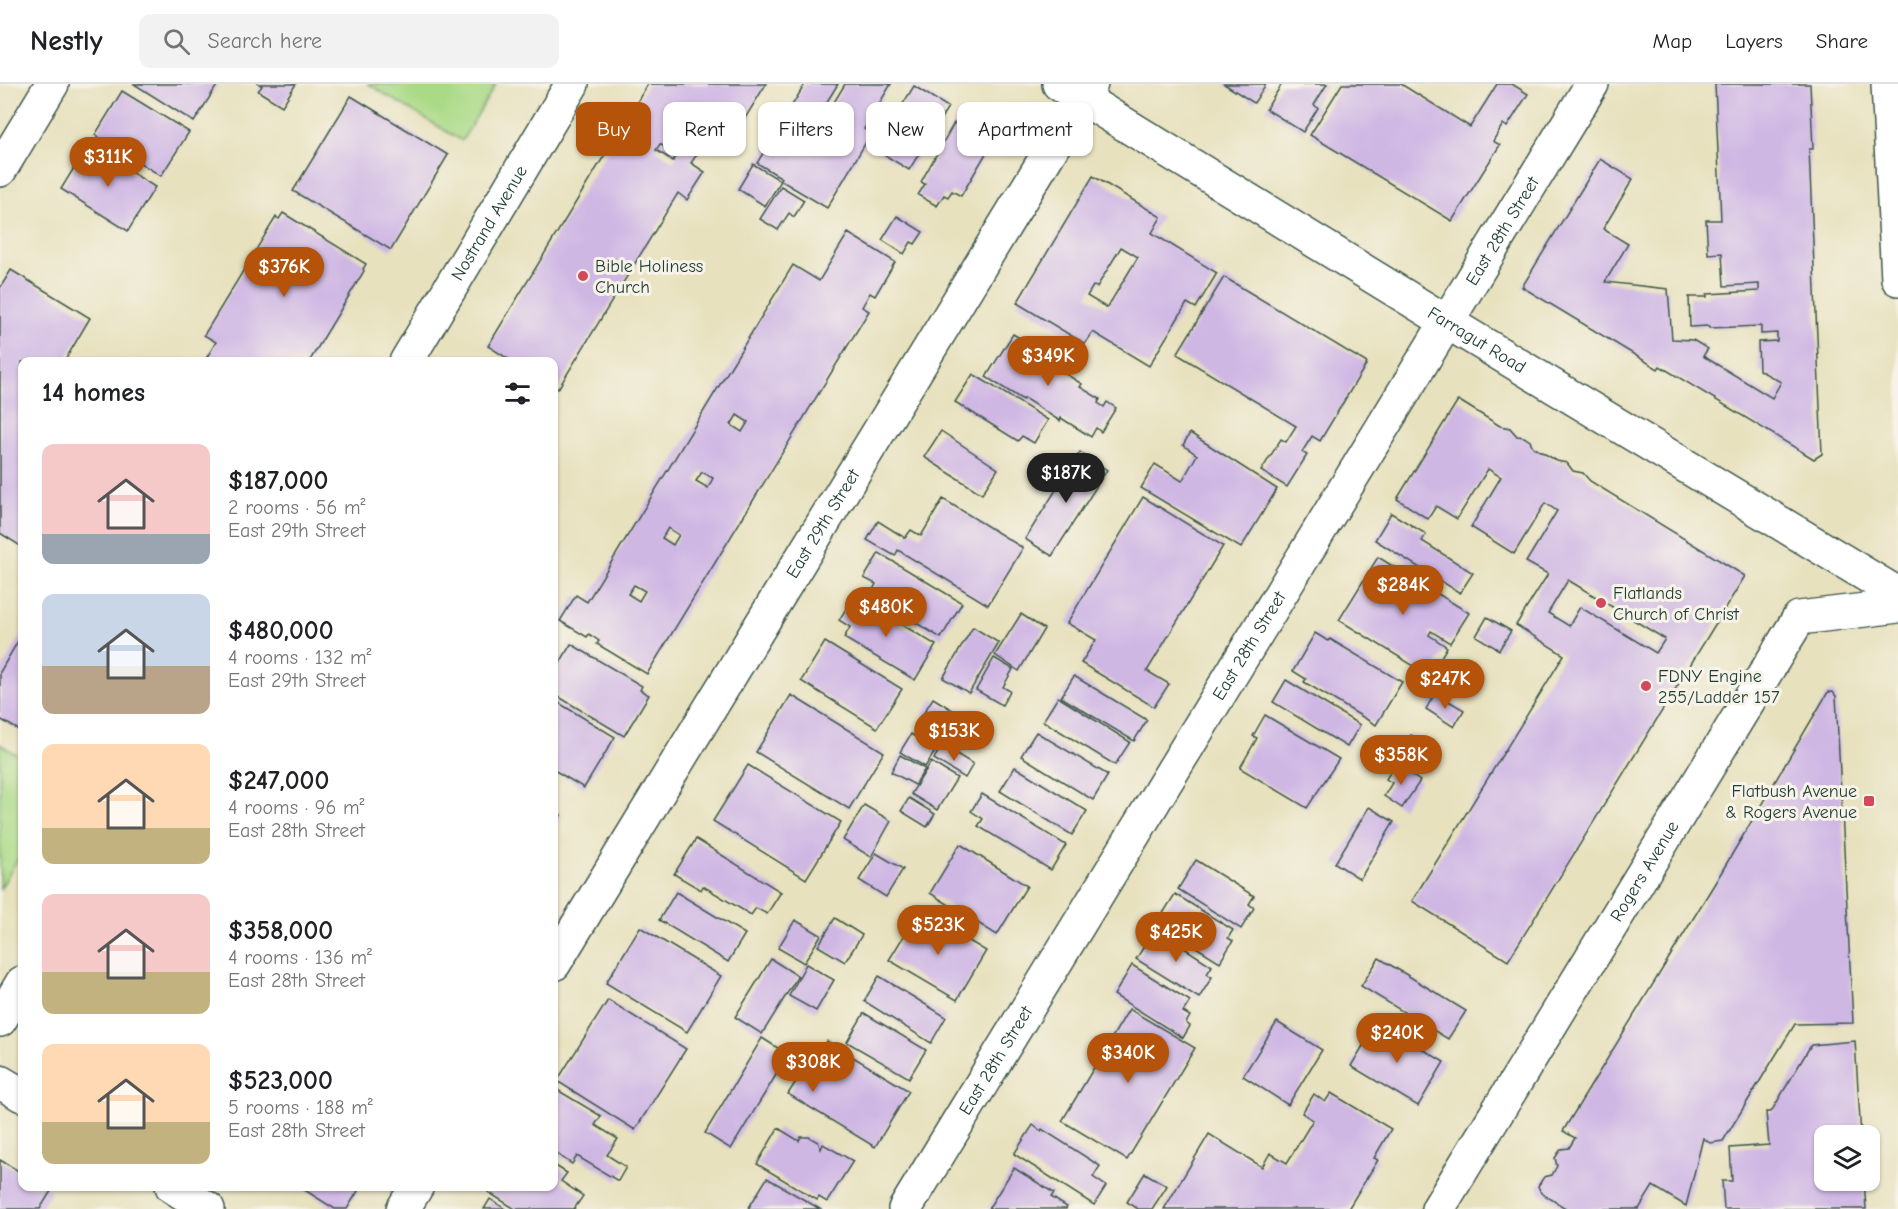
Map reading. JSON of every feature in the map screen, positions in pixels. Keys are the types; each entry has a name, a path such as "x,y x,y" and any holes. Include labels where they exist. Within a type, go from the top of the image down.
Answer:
{"street":[{"path":"0,170 51,84"},
{"name":"Nostrand Avenue","path":"409,357 572,84"},
{"name":"East 28th Street","path":"905,1209 1593,84"},
{"path":"1888,84 1898,279"},
{"name":"Farragut Road","path":"1077,89 1447,322 1898,594"},
{"name":"East 29th Street","path":"558,957 1077,89"},
{"name":"Rogers Avenue","path":"1438,1209 1799,618 1898,606"},
{"path":"0,1020 18,990"},
{"path":"0,1082 18,1093"},
{"path":"180,1191 208,1209"},
{"path":"403,1209 414,1191"}],"green space":[{"path":"368,84 496,84 462,141"},
{"path":"0,744 18,755 18,859 0,889"}],"building":[{"path":"134,84 218,84 194,122"},
{"path":"259,84 296,84 282,106 258,91 262,86"},
{"path":"648,84 766,84 746,117 746,102 663,102 663,146 660,144 656,150 673,161 676,156 696,156 691,163 705,172 687,200 678,193 558,389 558,357 505,357 488,346 604,156 651,156 651,102 637,102"},
{"path":"805,84 838,84 827,102 794,102"},
{"path":"845,84 891,84 880,102 866,102 864,129 866,142 827,208 780,180 782,178 757,163 761,156 854,156 854,102 834,102"},
{"path":"1224,84 1266,84 1254,103"},
{"path":"1282,84 1327,84 1314,105 1318,108 1303,132 1266,109"},
{"path":"1342,84 1401,84 1470,127 1497,84 1512,84 1528,94 1507,127 1503,124 1493,141 1500,145 1452,221 1310,135"},
{"path":"1715,84 1810,84 1813,149 1809,149 1822,454 1814,459 1660,366 1658,369 1522,287 1600,159 1633,179 1603,229 1628,244 1605,282 1668,289 1672,339 1693,340 1708,349 1703,356 1772,398 1781,382 1759,370 1758,342 1777,341 1777,333 1761,334 1761,326 1690,327 1689,297 1759,291 1759,284 1724,286 1722,253 1708,254 1706,220 1721,220"},
{"path":"914,86 940,102 904,102"},
{"path":"122,91 189,132 161,176 95,135"},
{"path":"351,96 448,155 391,250 293,191"},
{"path":"954,123 957,125 957,156 985,156 961,196 952,191 948,197 944,195 937,206 918,195 925,184 921,182 936,156 945,156 945,139"},
{"path":"88,145 155,187 128,231 61,189"},
{"path":"886,156 918,156 909,170"},
{"path":"753,164 781,181 765,206 738,189"},
{"path":"1093,176 1161,217 1152,233 1217,273 1196,308 1187,303 1149,366 1093,332 1085,344 1017,303","holes":["1121,247 1138,257 1107,308 1087,296 1093,286 1097,287"]},
{"path":"781,186 804,200 794,217 789,213 778,230 760,219"},
{"path":"283,213 366,264 364,271 312,357 207,357 216,342 204,335 276,217 279,219"},
{"path":"897,216 923,232 915,244 911,242 904,254 882,240"},
{"path":"848,233 895,262 875,296 870,293 862,307 869,311 647,674 597,644 599,641 589,634 587,637 560,621 576,595 587,602 793,265 819,281","holes":["737,415 748,422 742,432 731,425","702,472 713,478 708,488 696,481","668,528 679,535 673,545 662,538","634,585 645,591 639,601 628,594"]},
{"path":"11,270 90,318 67,357 18,357 18,544 0,533 0,288"},
{"path":"1224,277 1367,363 1320,441 1312,436 1302,452 1307,455 1287,487 1261,471 1281,439 1286,442 1296,426 1177,354"},
{"path":"1013,334 1041,351 1038,357 1082,384 1080,387 1100,399 1098,403 1104,407 1107,402 1116,408 1101,432 1096,428 1091,437 986,377"},
{"path":"973,374 1048,420 1034,443 1022,436 1018,441 955,402"},
{"path":"1458,400 1500,426 1510,428 1517,436 1530,441 1533,447 1557,461 1567,463 1573,471 1583,473 1590,481 1745,576 1508,961 1412,901 1564,655 1516,625 1548,574 1526,562 1557,511 1545,503 1514,554 1471,527 1501,477 1488,469 1457,519 1436,506 1428,519 1397,499","holes":["1568,580 1665,639 1656,653 1580,607 1569,626 1548,613"]},
{"path":"941,431 998,469 982,494 924,457"},
{"path":"1190,433 1277,489 1241,548 1141,488 1155,464 1182,481 1197,455 1183,445"},
{"path":"1080,452 1107,470 1052,556 1025,539"},
{"path":"1143,497 1223,546 1147,671 1169,684 1154,707 1081,663 1096,640 1067,623"},
{"path":"943,499 1023,548 988,605 898,550 895,556 867,540 878,521 905,538 911,530 921,536"},
{"path":"1391,513 1426,534 1422,541 1473,573 1460,593 1375,540"},
{"path":"879,553 962,603 941,638 870,595 876,584 864,578"},
{"path":"1378,557 1469,613 1450,643 1431,631 1429,635 1447,647 1430,676 1339,620"},
{"path":"854,596 936,645 915,680 844,638 850,627 839,620"},
{"path":"1021,614 1044,629 1019,671 995,655"},
{"path":"1487,617 1511,631 1499,650 1476,636"},
{"path":"973,627 999,643 969,693 943,678"},
{"path":"1315,633 1328,641 1330,639 1402,682 1376,725 1304,682 1306,679 1293,671"},
{"path":"18,641 18,730 0,719 0,672"},
{"path":"825,642 902,689 877,728 801,681"},
{"path":"571,644 642,686 640,690 649,695 624,736 558,696 558,666"},
{"path":"994,658 1013,669 1003,687 1010,691 1002,705 976,690"},
{"path":"1074,676 1147,720 1134,741 1061,697"},
{"path":"1286,680 1360,725 1347,747 1273,702"},
{"path":"1828,692 1833,692 1836,696 1853,1023 1795,1024 1723,1141 1710,1143 1703,1138 1686,1206 1653,1186 1639,1209 1567,1209 1541,1193 1538,1186 1544,1177 1552,1175 1557,1166 1555,1158 1561,1149 1569,1148 1575,1138 1563,1131 1718,878"},
{"path":"1435,693 1464,710 1454,727 1426,709"},
{"path":"791,695 884,752 849,809 756,752"},
{"path":"1058,697 1130,742 1115,765 1043,721"},
{"path":"933,698 959,714 949,730 923,714"},
{"path":"558,702 615,737 584,788 558,772"},
{"path":"965,710 990,726 980,741 955,725"},
{"path":"1265,715 1339,759 1307,808 1240,768 1257,738 1253,736"},
{"path":"1036,732 1108,775 1093,800 1021,756"},
{"path":"911,734 936,750 925,767 900,752"},
{"path":"1411,735 1439,753 1430,768 1401,750"},
{"path":"942,745 973,764 965,778 934,759"},
{"path":"900,755 925,769 915,785 891,772"},
{"path":"931,762 957,778 937,810 911,794"},
{"path":"1395,764 1420,781 1402,808 1384,796 1392,783 1386,779"},
{"path":"748,765 841,822 806,879 713,821"},
{"path":"1015,767 1087,811 1072,835 1000,791"},
{"path":"982,794 1066,845 1051,870 978,826 983,819 971,811"},
{"path":"909,798 935,814 927,827 901,811"},
{"path":"864,805 891,821 871,857 843,840"},
{"path":"1369,807 1394,822 1360,879 1335,863"},
{"path":"696,839 781,892 767,914 756,908 751,915 703,886 701,890 674,874"},
{"path":"960,844 1027,886 997,935 930,893"},
{"path":"876,853 903,869 886,897 859,880"},
{"path":"1196,860 1254,896 1249,904 1254,908 1241,929 1178,889"},
{"path":"676,892 745,934 728,962 659,920"},
{"path":"1175,894 1233,930 1228,938 1233,941 1220,962 1157,923"},
{"path":"919,911 986,951 957,1000 889,960"},
{"path":"835,918 862,935 845,962 818,946"},
{"path":"795,920 821,935 804,963 778,948"},
{"path":"640,927 721,976 687,1032 606,983"},
{"path":"1155,929 1212,966 1207,974 1212,977 1199,998 1136,959"},
{"path":"1379,958 1466,1011 1448,1039 1361,986"},
{"path":"771,959 798,976 762,1034 735,1017"},
{"path":"806,964 834,980 816,1011 789,996"},
{"path":"1132,965 1190,1001 1183,1012 1190,1016 1186,1023 1190,1026 1183,1038 1114,995"},
{"path":"879,976 946,1017 931,1043 864,1001"},
{"path":"608,1000 686,1049 635,1130 558,1082"},
{"path":"1129,1009 1195,1048 1127,1160 1062,1121"},
{"path":"864,1013 926,1050 909,1078 847,1042"},
{"path":"1277,1022 1322,1050 1288,1105 1243,1076"},
{"path":"1377,1022 1444,1062 1418,1106 1351,1066"},
{"path":"762,1038 811,1069 827,1041 909,1091 875,1147 788,1094 797,1080 779,1070 731,1149 705,1133"},
{"path":"1855,1041 1860,1125 1814,1125 1814,1191 1865,1191 1866,1209 1724,1209 1722,1181 1732,1181 1730,1148 1769,1145 1766,1112 1771,1112 1811,1045"},
{"path":"558,1090 601,1116 595,1125 618,1139 607,1155 626,1167 618,1181 577,1156 572,1164 558,1155"},
{"path":"1331,1093 1391,1129 1374,1158 1378,1160 1348,1209 1164,1209 1209,1134 1262,1167 1270,1153 1287,1163 1313,1120 1302,1113 1314,1094 1325,1102"},
{"path":"1033,1125 1100,1166 1093,1177 1106,1186 1094,1205 1014,1154"},
{"path":"778,1128 799,1141 801,1137 809,1137 818,1142 821,1149 823,1144 853,1161 827,1202 819,1197 817,1200 757,1164"},
{"path":"0,1160 18,1171 18,1191 51,1191 40,1209 0,1209"},
{"path":"558,1167 567,1173 561,1181 583,1196 574,1209 515,1209 488,1192 558,1191"},
{"path":"1014,1168 1054,1193 1051,1197 1067,1207 1066,1209 988,1209"},
{"path":"1145,1173 1167,1186 1152,1209 1138,1209 1127,1202"},
{"path":"767,1178 820,1209 748,1209"},
{"path":"306,1191 358,1191 347,1209 335,1209"},
{"path":"490,1199 505,1209 484,1209"}],"place":[{"name":"Bible Holiness Church","path":"583,276"},
{"name":"Flatlands Church of Christ","path":"1601,603"},
{"name":"FDNY Engine 255/Ladder 157","path":"1646,686"},
{"name":"Flatbush Avenue & Rogers Avenue","path":"1869,801"}]}
